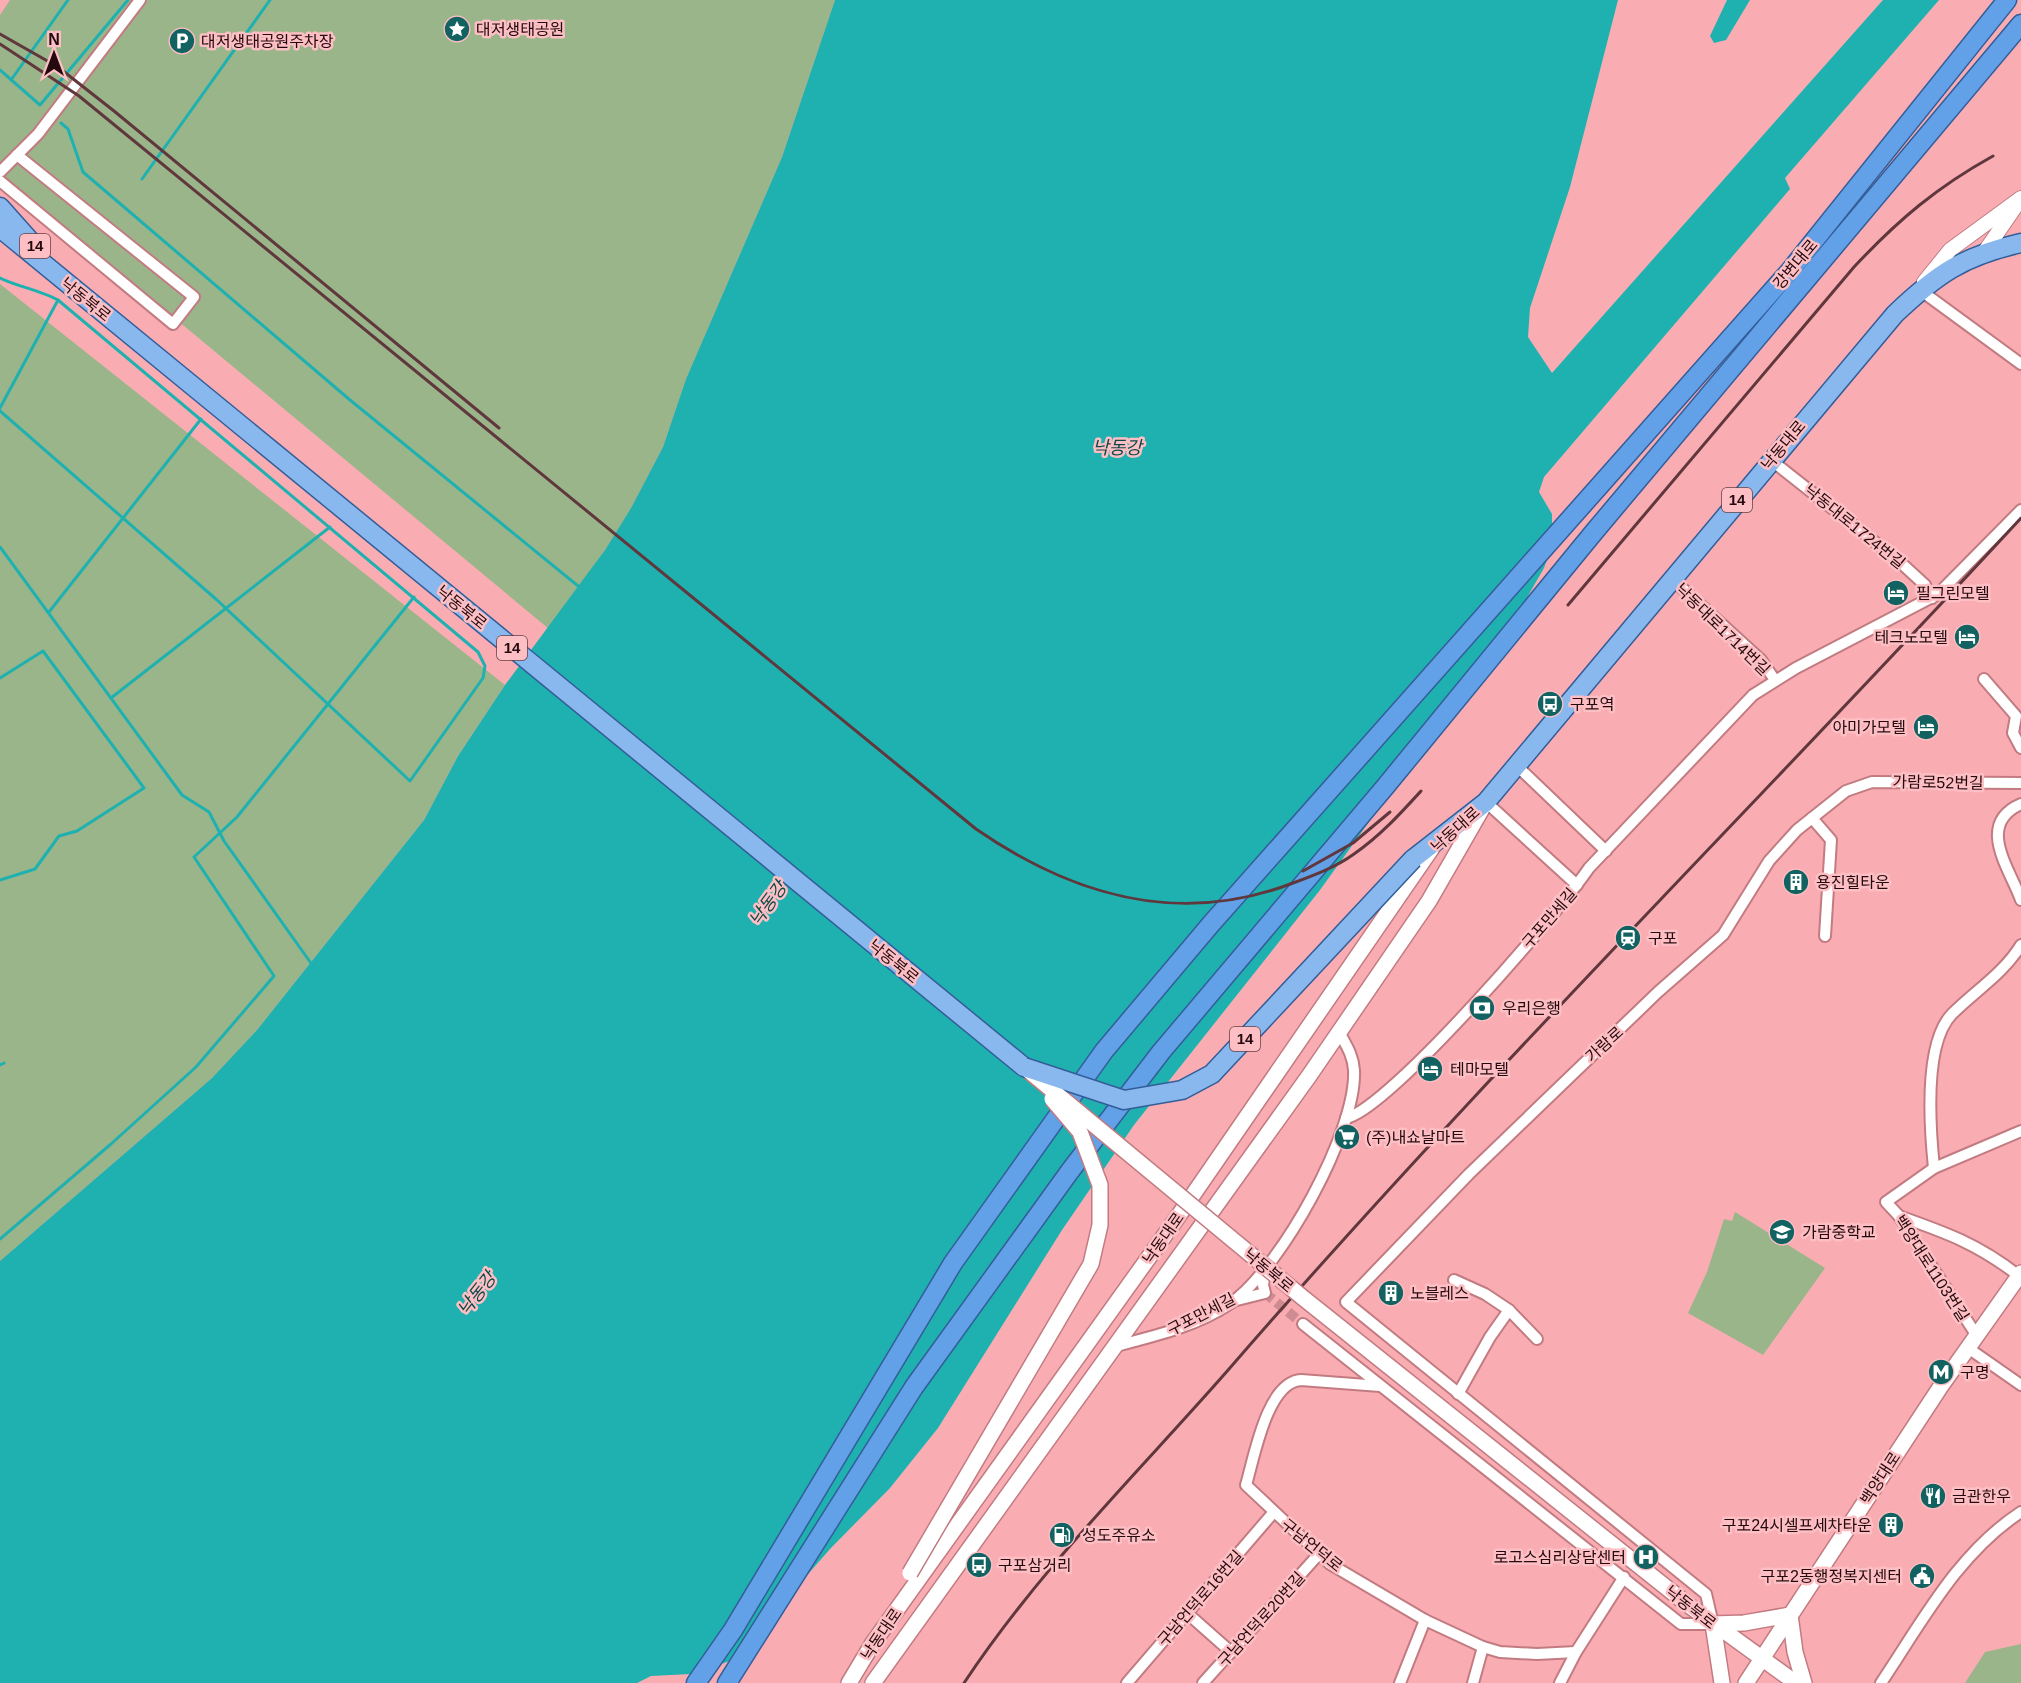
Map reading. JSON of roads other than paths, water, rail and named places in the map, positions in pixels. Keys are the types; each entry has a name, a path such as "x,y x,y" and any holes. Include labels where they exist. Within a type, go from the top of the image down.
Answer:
{"highway":[{"name":"강변대로","path":"696,1683 734,1630 953,1263 1104,1051 1211,924 1790,272 2007,0"},
{"name":"강변대로","path":"727,1683 914,1387 1070,1171 1161,1052 2021,24"}],"main road":[{"name":"14","path":"0,207 69,285"},
{"name":"낙동북로","path":"0,228 1302,1297 1687,1604 1761,1660 1796,1683"},
{"path":"0,241 69,285"},
{"name":"낙동대로","path":"873,1683 1339,1032 1429,901 1486,802 1671,578 1914,296 1941,273 1985,251 2021,243"},
{"name":"낙동대로","path":"848,1683 873,1643 1177,1218 1435,843 1486,802"},
{"name":"14","path":"1024,1067 1124,1100 1182,1090 1212,1074 1413,859 1486,802"},
{"name":"14","path":"848,1683 1092,1264 1100,1225 1100,1185 1080,1132 1024,1067"},
{"name":"백양대로","path":"1746,1683 1972,1342 2020,1274"},
{"path":"1722,1683 1713,1624 1744,1623 1790,1615 1795,1652 1804,1683"}],"street":[{"path":"0,172 38,134 140,0"},
{"path":"0,181 173,324 194,297 17,155"},
{"path":"1985,251 2021,198"},
{"path":"2021,198 1950,250 1914,296 2021,364"},
{"name":"낙동대로1724번길","path":"1771,460 1900,562 1925,585 1932,598"},
{"name":"구포만세길","path":"1116,1346 1172,1332 1231,1303 1264,1272 1292,1234 1314,1193 1346,1118 1358,1114 1377,1101 1429,1052 1606,851 1743,704 1775,680 1932,598 1947,587 2021,510"},
{"name":"낙동대로1714번길","path":"1671,578 1761,660 1775,680"},
{"path":"1984,679 2016,716 2013,733 2021,748"},
{"path":"1516,765 1606,851"},
{"name":"가람로52번길","path":"1856,786 1881,782 2021,783"},
{"name":"가람로","path":"1458,1394 1346,1302 1469,1174 1658,992 1723,935 1770,861 1797,830 1833,800 1856,786"},
{"path":"1486,802 1577,885"},
{"path":"2021,804 2006,813 2001,820 1998,837 2000,851 2021,900"},
{"path":"1812,818 1831,840 1825,936"},
{"path":"2021,945 1993,977 1948,1018 1942,1029 1937,1046 1930,1096 1934,1168 2021,1131"},
{"path":"1339,1032 1352,1055 1354,1070 1346,1118"},
{"name":"백양대로1103번길","path":"1934,1168 1886,1202 1899,1216 1972,1342"},
{"name":"백양대로","path":"1899,1216 1959,1238 1989,1253 2020,1274"},
{"path":"1231,1303 1265,1293 1264,1272"},
{"path":"1454,1280 1485,1294 1509,1310 1537,1340"},
{"path":"1303,1324 1681,1624 1713,1624 1706,1594 1458,1394 1490,1337 1509,1310"},
{"path":"1972,1342 2021,1385"},
{"name":"구남언덕로","path":"1380,1386 1300,1380 1285,1385 1271,1406 1246,1485 1318,1555 1425,1620 1483,1647 1517,1654 1576,1652"},
{"path":"1881,1683 1959,1566 2007,1521 2021,1512"},
{"name":"구남언덕로16번길","path":"1127,1683 1274,1513"},
{"name":"구남언덕로20번길","path":"1203,1683 1318,1555"},
{"path":"1560,1683 1576,1652 1624,1577"},
{"path":"1187,1613 1231,1652"},
{"path":"1400,1683 1425,1620"},
{"path":"1473,1683 1483,1647"}],"water":[{"name":"낙동강","path":"835,0 1618,0 1570,187 1530,308 1528,337 1552,373 1883,0 1939,0 1785,178 1790,189 1544,477 1539,492 1552,514 1552,546 1544,568 1513,622 1320,890 1134,1125 1062,1230 938,1428 890,1488 830,1549 733,1660 691,1674 651,1676 637,1683 0,1683 0,1261 212,1078 257,1030 424,820 458,756 505,685 605,550 631,508 663,447 686,379 782,157"},
{"path":"1727,0 1750,0 1726,40 1714,43 1710,36"}],"waterway":[{"path":"11,80 68,0"},
{"path":"0,70 40,105 128,0"},
{"path":"142,179 270,0"},
{"path":"61,123 68,129 83,172 350,400 583,590"},
{"path":"0,278 58,300 0,408"},
{"path":"0,411 217,600 410,781 483,678 485,666 478,652 58,300"},
{"path":"49,612 201,419"},
{"path":"111,698 330,527"},
{"path":"0,547 182,795 209,812 224,841 313,966"},
{"path":"0,1239 111,1144 196,1067 274,976 194,857 237,817 414,597"},
{"path":"0,678 43,651 144,788 77,831 59,836 35,869 0,880"},
{"path":"0,1065 4,1063"}],"tunnel":[{"path":"1265,1293 1303,1324"}],"railway":[{"path":"0,34 58,67 114,111 499,428"},
{"path":"0,44 79,96 976,829 1050,872 1089,887 1128,898 1168,903 1209,903 1251,896 1317,874 1347,859 1372,840 1421,791"},
{"path":"1568,605 1854,267 1886,234 1936,192 1993,156"},
{"path":"964,1683 994,1640 1058,1560 1325,1260 1522,1046 2021,518"},
{"path":"1303,871 1353,843 1390,812"}],"place":[{"name":"대저생태공원","path":"457,29"},
{"name":"대저생태공원주차장","path":"182,41"},
{"name":"필그린모텔","path":"1896,593"},
{"name":"테크노모텔","path":"1967,637"},
{"name":"구포역","path":"1550,704"},
{"name":"아미가모텔","path":"1926,727"},
{"name":"용진힐타운","path":"1796,882"},
{"name":"구포","path":"1628,938"},
{"name":"우리은행","path":"1482,1008"},
{"name":"테마모텔","path":"1430,1069"},
{"name":"(주)내쇼날마트","path":"1347,1137"},
{"name":"가람중학교","path":"1782,1232"},
{"name":"노블레스","path":"1391,1293"},
{"name":"구명","path":"1941,1372"},
{"name":"금관한우","path":"1933,1496"},
{"name":"구포24시셀프세차타운","path":"1891,1525"},
{"name":"성도주유소","path":"1062,1535"},
{"name":"로고스심리상담센터","path":"1646,1557"},
{"name":"구포삼거리","path":"979,1565"},
{"name":"구포2동행정복지센터","path":"1922,1576"}]}
